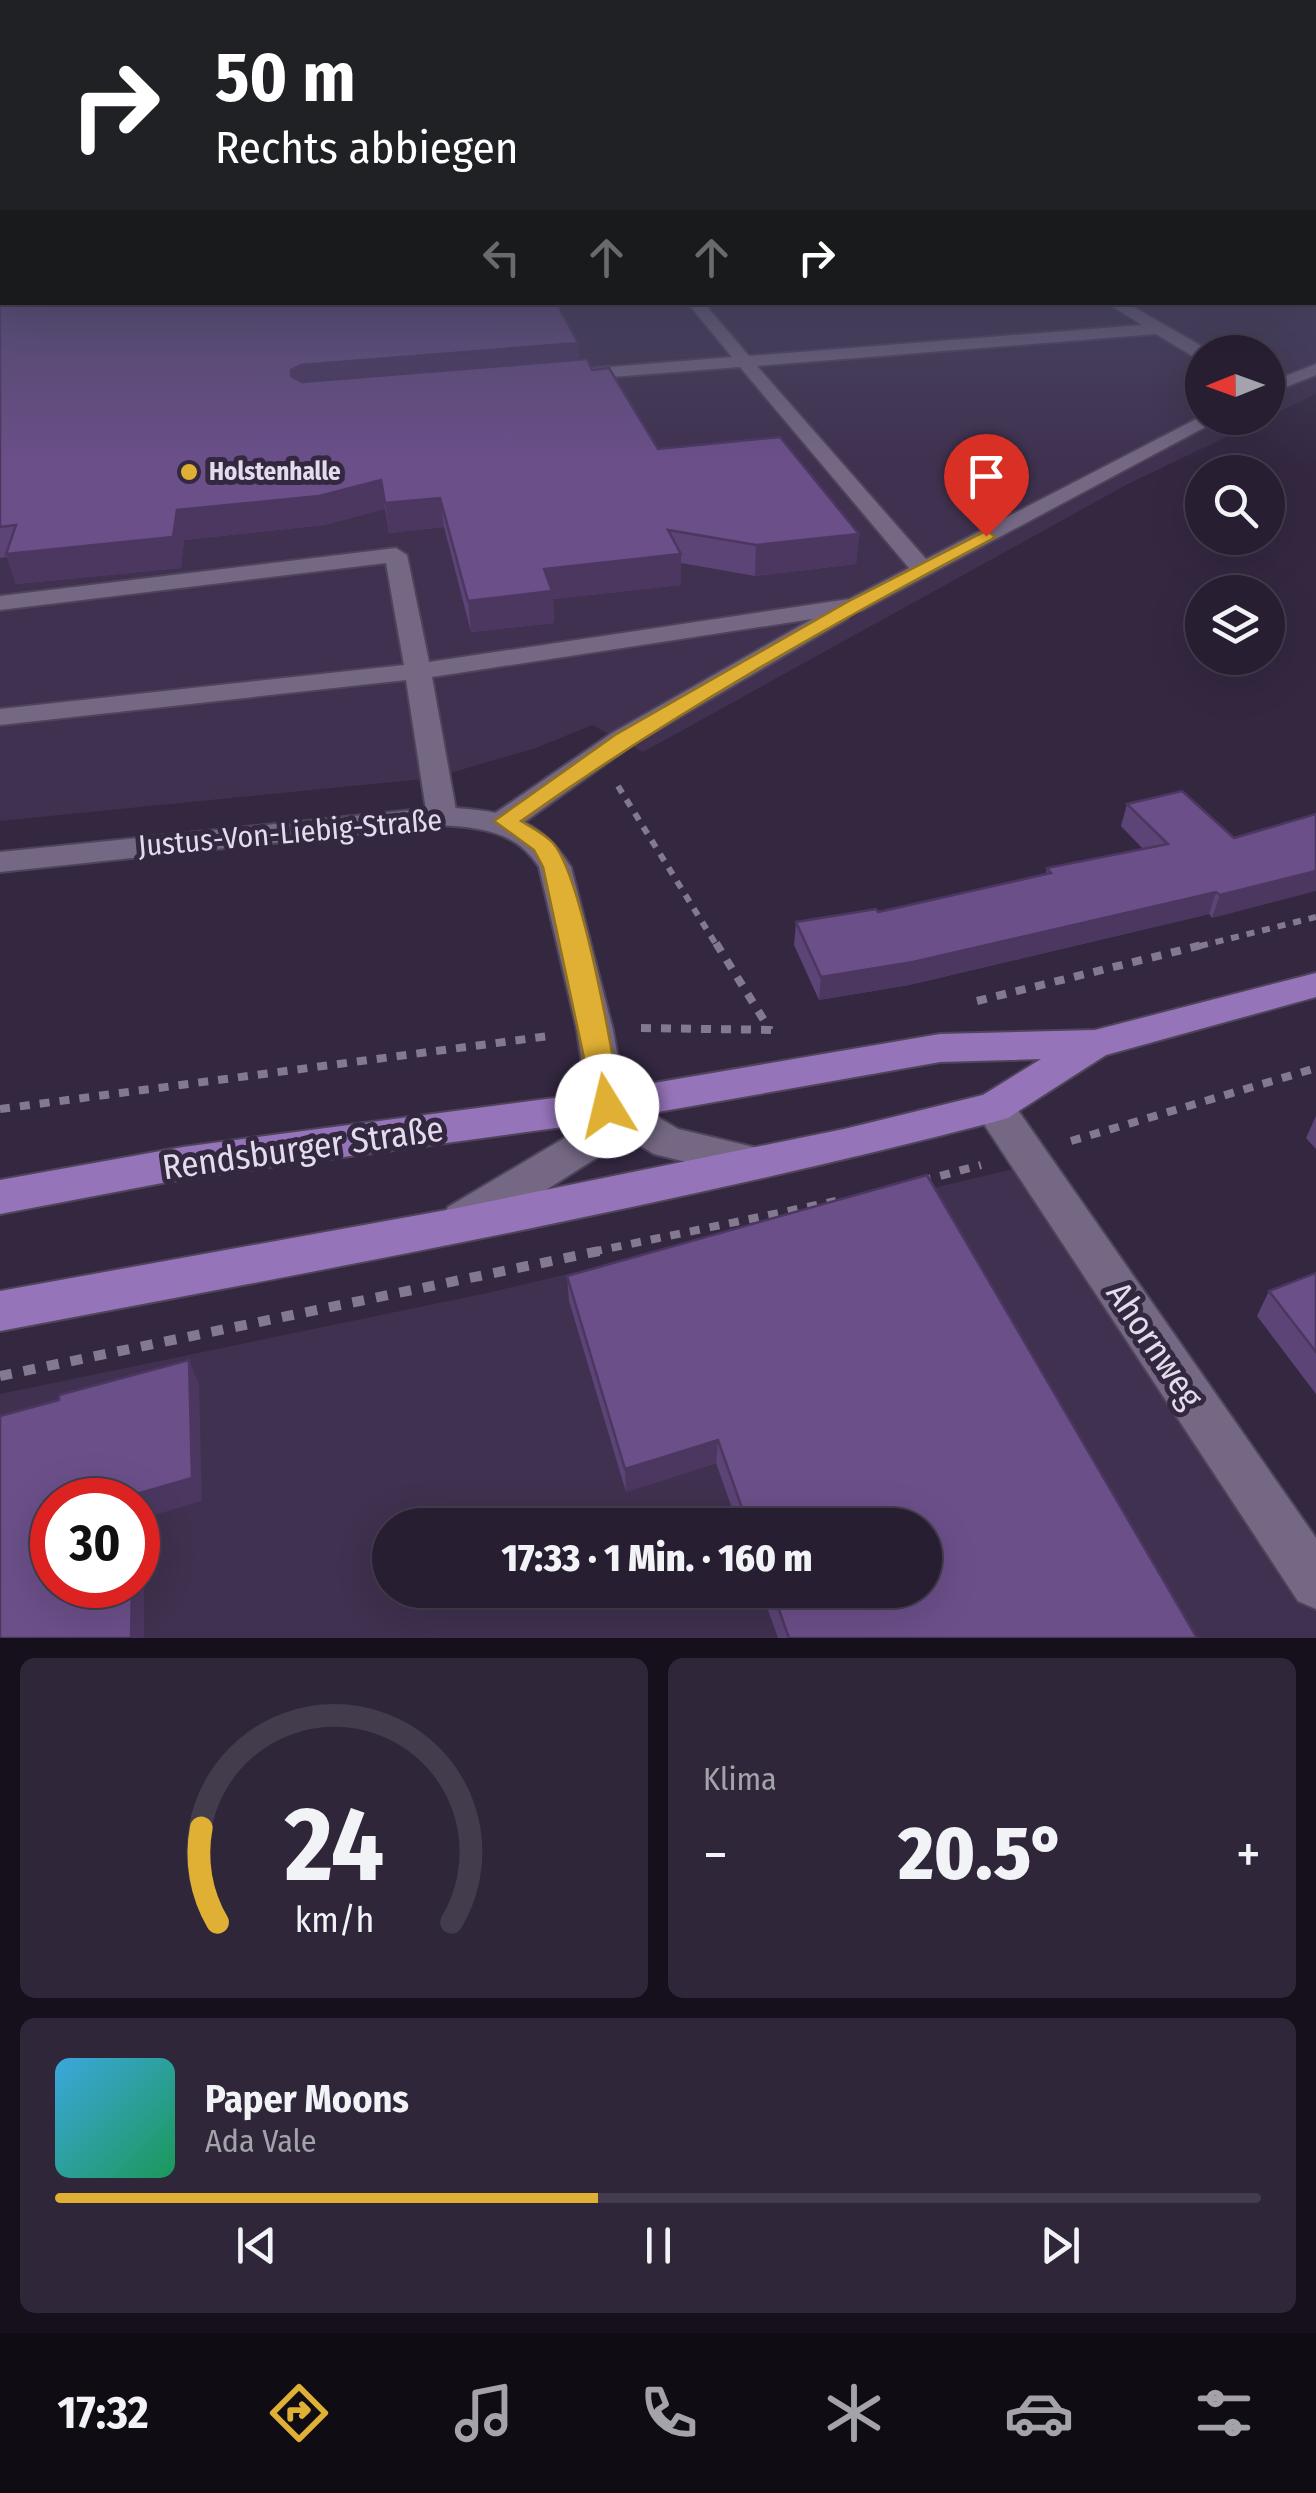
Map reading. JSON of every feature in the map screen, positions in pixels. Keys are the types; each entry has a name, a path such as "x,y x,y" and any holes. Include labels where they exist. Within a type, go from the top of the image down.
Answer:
{"main road":[{"name":"Rendsburger Straße","path":"0,1197 183,1163 607,1106 940,1048 1096,1044 1316,984"},
{"name":"Rendsburger Straße","path":"0,1312 758,1163 994,1107 1096,1044"}],"street":[{"path":"704,314 922,570"},
{"path":"1134,314 1185,344"},
{"path":"563,376 1158,329"},
{"path":"1285,382 1316,369"},
{"path":"607,1106 595,1030 555,867 544,846 505,821 599,756 855,604 1185,432"},
{"path":"0,603 396,555 442,816"},
{"path":"0,717 418,671 855,604"},
{"name":"Justus-Von-Liebig-Straße","path":"0,862 442,816 505,821"},
{"name":"Rendsburger Straße","path":"452,1226 587,1144 607,1106 668,1142 758,1163"},
{"name":"Ahornweg","path":"994,1107 1316,1583"}],"path":[{"path":"599,756 770,1030"},
{"path":"970,1003 1316,917"},
{"path":"0,1109 595,1030 685,1026 788,1030"}],"shaded area":[{"path":"0,314 1316,314 1316,394 1285,409 1285,335 1185,335 1185,435 1230,435 1128,484 643,752 592,725 536,748 433,778 0,821"},
{"path":"1018,1168 1316,1588 1316,1638 0,1638 0,1394 487,1293"}],"building":[{"path":"0,314 563,314 578,343 301,365 291,370 291,376 302,382 587,359 592,370 609,368 658,449 780,437 859,534 756,545 668,530 681,554 544,569 552,591 468,601 440,498 385,503 381,480 319,496 177,510 173,537 6,554 16,525 0,527"},
{"path":"1182,791 1234,838 1316,814 1316,871 913,962 821,977 796,922 876,909 878,912 1051,873 1047,868 1168,844 1127,804"},
{"path":"927,1175 1197,1638 789,1638 778,1608 942,1608 942,1508 742,1508 718,1440 625,1469 567,1276"},
{"path":"1316,1273 1316,1352 1269,1291"},
{"path":"189,1360 192,1478 160,1487 160,1478 30,1478 30,1608 132,1608 131,1638 0,1638 0,1416 59,1400 59,1395"}],"place":[{"name":"Holstenhalle","path":"189,472"}],"route":[{"path":"607,1106 595,1030 555,867 544,846 505,821 622,739 855,604 986,536"}]}
